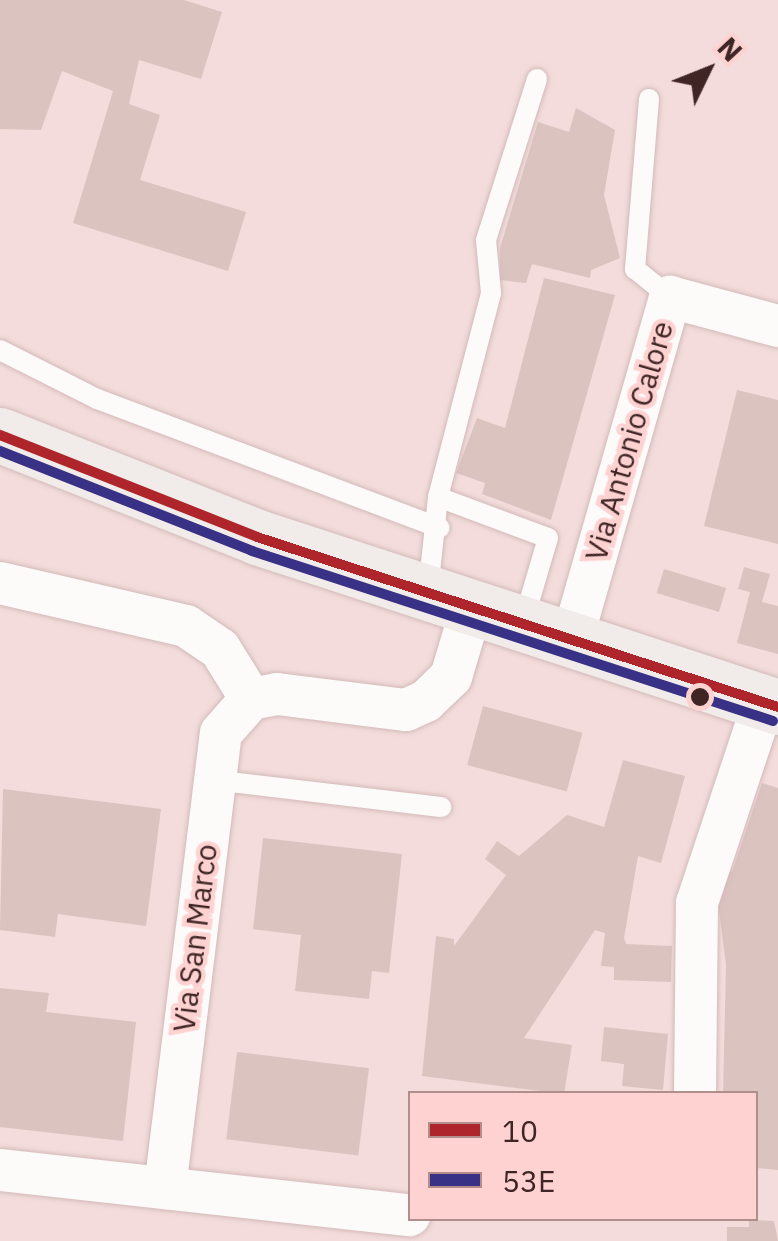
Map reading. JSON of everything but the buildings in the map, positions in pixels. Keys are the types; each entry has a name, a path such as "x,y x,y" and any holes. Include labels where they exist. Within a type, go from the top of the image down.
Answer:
{"main road":[{"path":"0,435 258,537"},
{"path":"0,474 258,537 771,704"}],"street":[{"name":"Via Antonio Calore","path":"499,613 670,297 778,326"},
{"path":"0,582 186,626 220,649 251,699 278,694 406,710 451,677 499,613"},
{"name":"Via San Marco","path":"165,1188 220,733 251,699"},
{"path":"695,1091 697,903 771,704"},
{"path":"0,1170 408,1215"}],"lane":[{"path":"438,497 548,538 499,613 440,528 438,497 491,292 486,240 537,79"},
{"path":"649,99 635,269 670,297"},
{"path":"0,350 97,399 440,528"},
{"path":"214,780 441,806"}],"transit line":[{"name":"10","path":"0,435 257,537 778,707"},
{"name":"53E","path":"0,451 252,551 773,721"}]}
